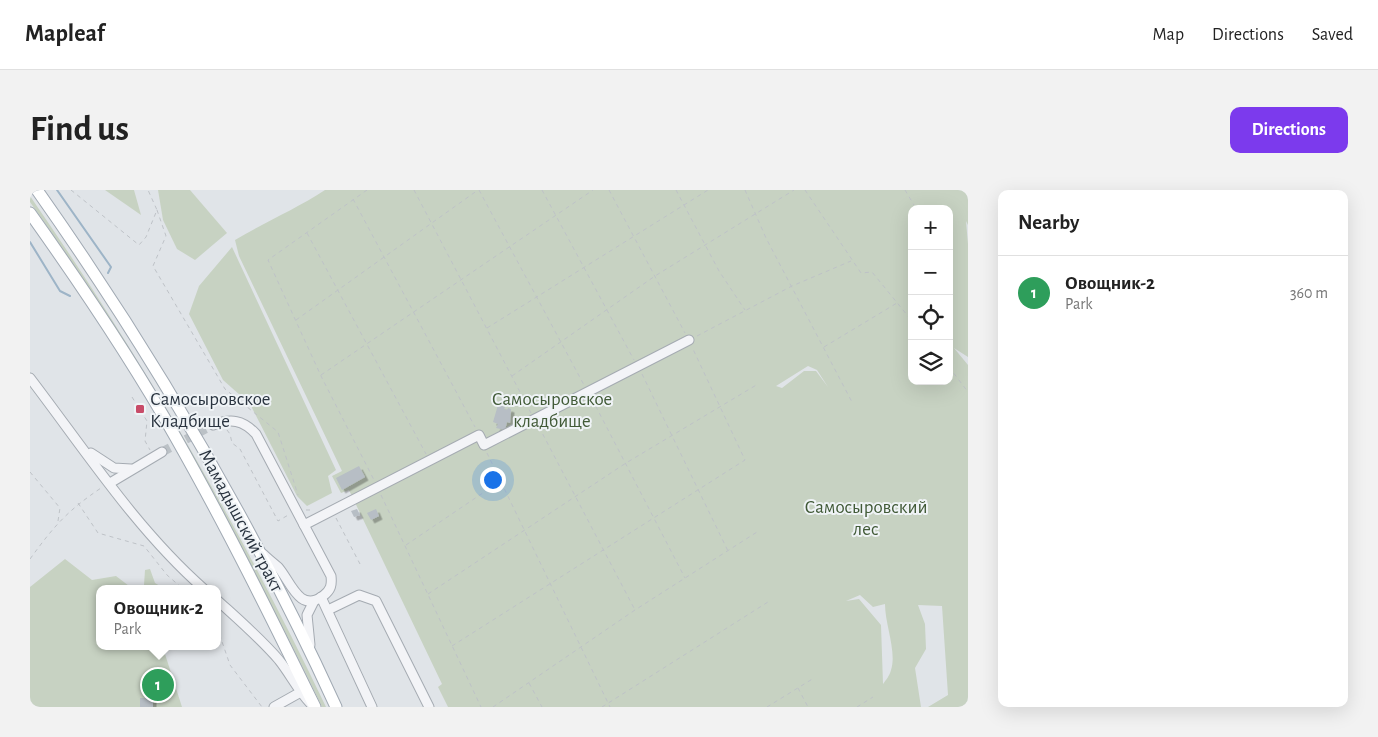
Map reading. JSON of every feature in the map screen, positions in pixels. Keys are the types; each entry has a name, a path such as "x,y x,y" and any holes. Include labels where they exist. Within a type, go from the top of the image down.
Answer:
{"main road":[{"name":"Мамадышский тракт","path":"37,190 130,328 182,412 260,552 336,707"},
{"name":"Мамадышский тракт","path":"30,213 115,337 176,438 238,551 315,707"}],"street":[{"path":"304,525 479,434 484,446 689,340"},
{"path":"30,378 166,553 200,585"},
{"path":"213,425 233,420 242,422 256,434 331,576 332,584 329,590 309,606 306,619 311,653"},
{"path":"83,448 114,468 134,468"},
{"path":"110,483 162,452"},
{"path":"260,552 279,568 296,595 304,600 317,599 328,610 372,707"},
{"path":"328,610 359,595 376,601 429,707"},
{"path":"221,603 259,636 282,663 299,693 315,707"},
{"path":"274,707 299,693"}],"path":[{"path":"71,190 139,245 146,237 156,210"},
{"path":"148,190 166,236 154,266 224,388 278,432 298,497"},
{"path":"367,190 268,260 321,376 378,487 480,707"},
{"path":"414,190 534,419 577,496 635,610"},
{"path":"296,320 479,190 686,578"},
{"path":"321,376 593,190"},
{"path":"452,646 745,460 689,340 609,190"},
{"path":"676,190 719,271 745,310"},
{"path":"487,329 708,190"},
{"path":"745,190 853,404"},
{"path":"512,376 655,276 794,190"},
{"path":"805,190 851,261 861,273 872,272 908,316"},
{"path":"905,190 914,204"},
{"path":"354,199 479,434"},
{"path":"306,233 429,460"},
{"path":"689,340 792,286 851,261"},
{"path":"824,347 897,303"},
{"path":"953,372 968,392"},
{"path":"428,594 626,463 758,384"},
{"path":"132,397 147,420 145,441"},
{"path":"484,446 610,707"},
{"path":"30,472 60,508 58,522"},
{"path":"405,546 501,481"},
{"path":"30,559 58,522 78,503 110,483"},
{"path":"78,503 98,533 144,546 167,575 178,585"},
{"path":"493,707 635,610 757,532"},
{"path":"602,707 768,602"},
{"path":"221,639 230,665 262,707"},
{"path":"767,707 814,678"},
{"path":"529,683 542,707"},
{"path":"797,688 808,707"},
{"path":"857,707 873,697"}],"green space":[{"path":"105,190 134,190 141,215"},
{"path":"158,190 190,190 227,233 195,260 177,249 163,220"},
{"name":"Самосыровское кладбище","path":"325,190 968,190 968,225 966,221 968,244 968,357 954,348 968,365 968,707 928,707 948,695 942,606 918,605 925,624 926,649 915,668 921,707 448,707 438,687 442,684 349,490 341,493 332,476 342,471 239,256 235,240","holes":["808,366 817,370 828,387 816,371 804,371 782,388 776,386","860,595 873,607 885,604 893,655 890,674 883,684 881,625 859,599 846,601"]},
{"path":"30,196 112,319 188,445 260,575 326,707 322,707 267,597 187,453 134,362 66,254 30,202"},
{"path":"232,247 336,470 328,476 332,493 307,506 297,496 250,404 223,380 189,314 199,286"},
{"path":"65,559 92,580 116,576 128,585 96,585 96,650 161,650 158,658 165,654 182,707 30,707 30,587"},
{"path":"150,569 155,583 158,585 144,585 145,570"}],"building":[{"path":"498,405 505,407 504,409 507,410 508,408 511,409 510,423 507,422 505,430 496,428 498,424 493,422"},
{"path":"359,466 365,477 342,490 336,478"},
{"path":"357,509 360,515 354,517 351,511"},
{"path":"376,509 379,516 371,520 367,513"},
{"path":"140,698 153,698 153,707 140,707"}],"waterway":[{"path":"57,190 111,267 108,273"},
{"path":"30,242 60,291 70,296"}],"tunnel":[{"path":"162,452 213,425"}],"place":[{"name":"Самосыровское Кладбище","path":"140,409"},
{"name":"Овощник-2","path":"158,685"}],"park label":[{"name":"Самосыровский лес","path":"866,517"}]}
